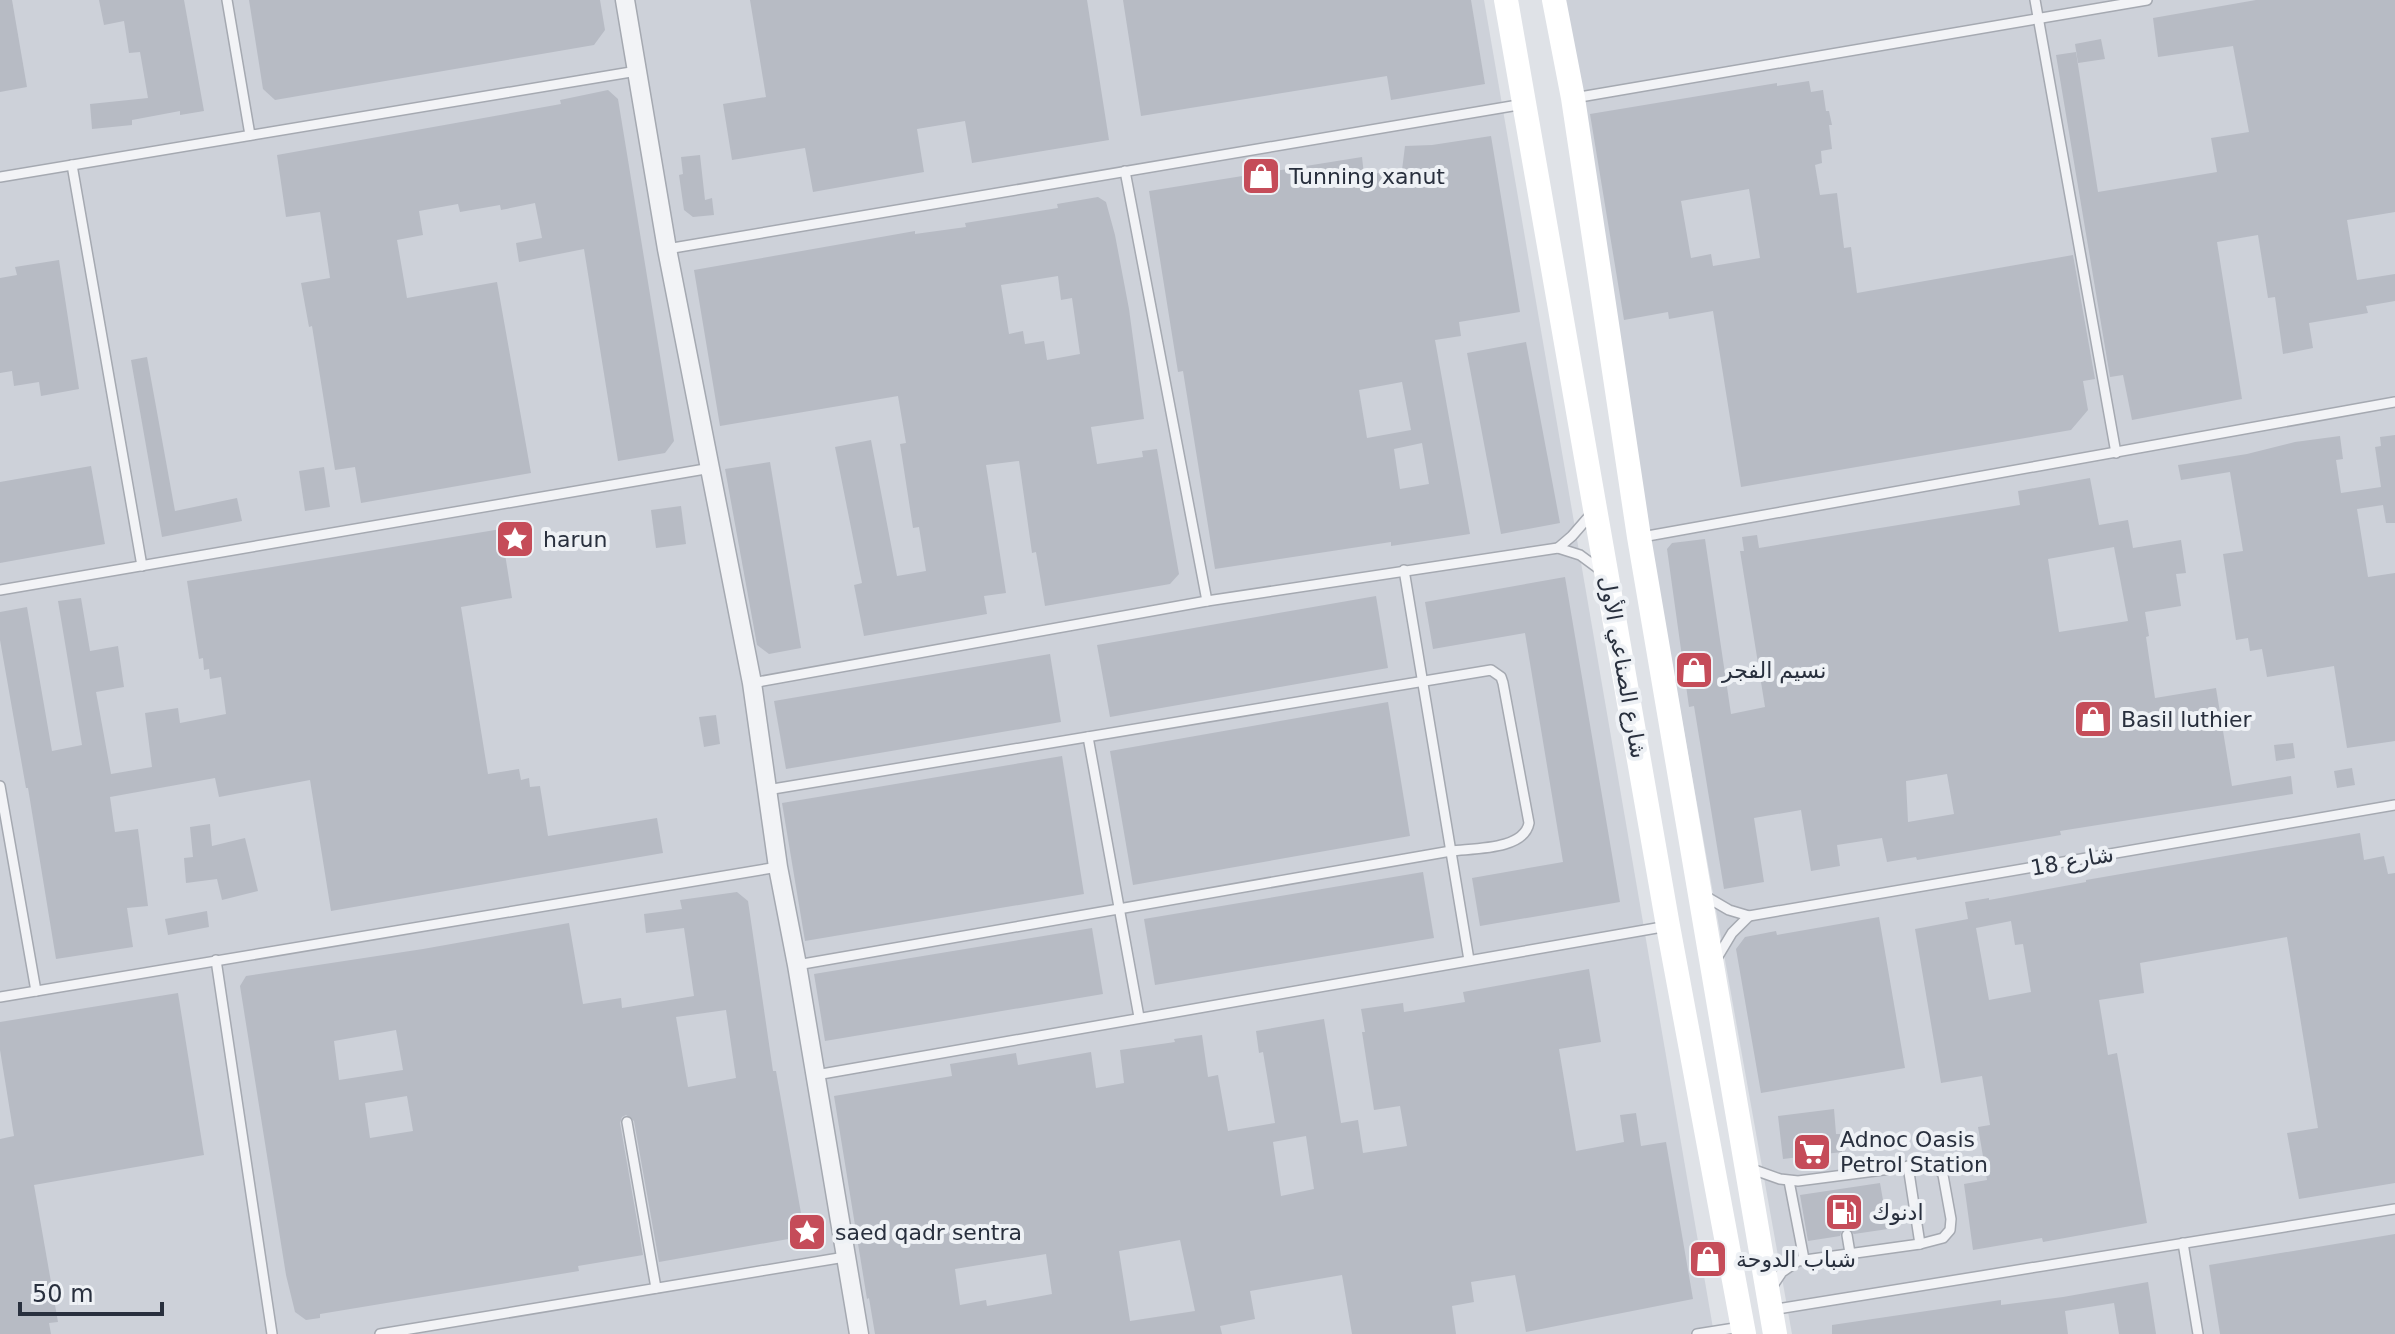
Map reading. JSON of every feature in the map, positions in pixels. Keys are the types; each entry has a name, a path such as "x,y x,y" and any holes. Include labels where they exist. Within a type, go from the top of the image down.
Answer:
{"main road":[{"name":"شارع الصناعي الأول","path":"1506,0 1668,926 1743,1330"},
{"name":"شارع الصناعي الأول","path":"1554,0 1573,98 1639,537 1775,1334"}],"street":[{"path":"625,0 667,249 752,683 778,867 859,1334"}],"lane":[{"path":"227,0 250,135"},
{"path":"2035,0 2116,453"},
{"path":"1573,98 2147,0"},
{"path":"0,177 637,71"},
{"path":"667,249 1524,104"},
{"path":"72,165 142,566"},
{"path":"1125,171 1207,601"},
{"path":"1639,537 2395,402"},
{"path":"0,590 711,468"},
{"path":"1558,548 1579,529 1595,508"},
{"path":"752,683 1207,601 1558,548 1580,555 1608,578"},
{"path":"1404,570 1469,960"},
{"path":"767,790 1491,670 1501,677 1529,823 1525,835 1515,842 797,965"},
{"path":"1088,737 1139,1017"},
{"path":"0,786 36,991"},
{"name":"شارع 18","path":"1749,916 2395,805"},
{"path":"0,997 778,867"},
{"path":"1701,893 1729,910 1749,916 1732,933 1714,965"},
{"path":"816,1075 1668,926"},
{"path":"216,960 272,1334"},
{"path":"627,1122 656,1288"},
{"path":"1748,1168 1789,1181 1929,1164 1939,1168 1943,1175 1951,1219 1947,1234 1938,1240 1804,1259 1787,1268 1770,1301"},
{"path":"1908,1166 1920,1244"},
{"path":"1836,1176 1839,1189"},
{"path":"1789,1181 1804,1259"},
{"path":"1770,1301 2183,1243 2395,1209"},
{"path":"1847,1235 1850,1253"},
{"path":"2183,1243 2198,1334"},
{"path":"380,1334 443,1329 656,1288 845,1257"},
{"path":"1697,1334 1743,1330"}],"shaded area":[{"path":"0,0 1484,0 1714,1334 0,1334"},
{"path":"1553,0 2395,0 2395,1334 1792,1334"}],"building":[{"path":"0,0 12,0 27,87 0,92"},
{"path":"99,0 184,0 204,111 180,115 180,111 132,120 132,125 92,129 90,104 148,98 140,52 129,53 124,21 104,25"},
{"path":"249,0 600,0 605,30 594,45 275,100 263,89"},
{"path":"750,0 1087,0 1109,140 972,163 965,121 917,129 924,172 813,192 805,148 732,160 723,104 766,97"},
{"path":"1123,0 1471,0 1485,84 1391,100 1387,76 1141,116"},
{"path":"2256,0 2395,0 2395,212 2347,220 2357,280 2395,274 2395,301 2366,306 2368,313 2309,323 2313,348 2283,354 2275,297 2268,298 2258,235 2217,242 2242,399 2132,420 2123,375 2110,377 2056,55 2076,52 2098,192 2217,172 2211,138 2249,132 2233,46 2158,57 2153,18"},
{"path":"2101,39 2105,59 2078,63 2075,44"},
{"path":"1809,81 1811,92 1823,90 1832,125 1829,125 1832,149 1821,151 1822,163 1815,165 1820,195 1837,193 1844,248 1851,247 1857,293 2073,255 2095,379 2083,381 2088,410 2071,430 1741,487 1713,311 1669,319 1668,312 1624,320 1590,114 1777,83 1777,86","holes":["1749,189 1760,258 1713,266 1711,254 1691,258 1681,201"]},
{"path":"608,90 618,99 674,441 665,453 618,461 584,249 519,262 516,243 542,238 535,203 501,210 500,205 460,212 458,204 419,211 423,235 397,240 407,298 497,282 531,473 361,503 355,467 335,470 312,326 309,327 301,283 330,278 320,212 286,217 277,155 561,104 560,100"},
{"path":"1491,136 1520,312 1459,322 1461,336 1435,340 1470,534 1391,546 1391,542 1215,569 1183,371 1178,372 1149,191 1362,157 1364,175 1402,170 1405,146","holes":["1402,382 1411,430 1367,438 1359,390","1422,443 1429,484 1400,489 1394,449"]},
{"path":"700,155 705,200 712,198 714,215 693,217 684,210 679,175 683,174 681,157"},
{"path":"1098,197 1106,202 1129,309 1144,419 1091,427 1097,464 1143,457 1142,451 1157,449 1179,574 1170,584 1045,606 1036,552 1032,553 1019,461 986,465 1006,593 984,596 987,614 864,636 854,585 862,583 835,447 871,440 897,576 926,571 919,527 913,528 900,444 906,443 898,396 720,426 694,270 915,231 915,234 966,227 965,223 1058,208 1057,204","holes":["1058,276 1061,300 1072,298 1080,354 1047,360 1044,341 1025,344 1023,331 1009,334 1001,285"]},
{"path":"59,260 79,389 41,396 39,382 14,386 12,371 0,373 0,278 17,275 15,267"},
{"path":"1526,342 1560,523 1501,534 1467,353"},
{"path":"147,357 175,511 237,498 242,521 162,537 131,360"},
{"path":"2395,435 2395,523 2386,523 2383,505 2357,509 2368,577 2395,573 2395,741 2347,748 2334,666 2267,677 2262,649 2250,651 2248,638 2236,640 2223,554 2243,551 2230,472 2181,480 2178,465 2340,436 2343,459 2336,460 2341,493 2381,487 2375,447 2381,446 2380,437"},
{"path":"770,462 801,648 769,654 757,645 725,469"},
{"path":"91,466 105,544 0,563 0,482"},
{"path":"324,467 330,507 305,511 299,471"},
{"path":"2090,478 2099,525 2128,520 2133,548 2181,540 2186,573 2176,574 2181,606 2145,612 2155,698 2216,688 2232,786 2291,776 2293,794 2060,831 2061,835 1917,860 1916,857 1887,862 1882,838 1837,845 1840,866 1811,871 1801,810 1754,818 1764,882 1724,889 1694,706 1689,707 1667,549 1672,543 1705,539 1731,714 1765,707 1740,551 1744,551 1742,537 1757,535 1759,548 2020,505 2018,491","holes":["2114,547 2128,621 2059,632 2048,559","1947,774 1954,814 1908,822 1906,781"]},
{"path":"681,506 686,544 656,548 651,510"},
{"path":"501,529 512,598 461,607 488,774 519,769 521,780 529,778 530,787 540,786 548,836 657,818 663,853 331,911 310,780 219,797 215,778 110,797 115,832 138,829 148,906 127,908 133,947 56,959 0,640 0,612 27,607 52,751 82,745 58,601 81,598 90,651 118,646 124,687 96,692 111,774 152,767 145,713 178,708 180,723 226,714 221,677 210,679 209,669 204,670 203,658 199,659 187,581"},
{"path":"1565,577 1620,902 1480,926 1472,878 1563,862 1525,633 1433,649 1425,602"},
{"path":"1376,596 1388,668 1110,717 1097,645"},
{"path":"1050,654 1061,722 786,769 774,701"},
{"path":"1388,702 1410,836 1133,885 1110,751"},
{"path":"716,715 720,744 704,747 699,717"},
{"path":"2293,743 2295,758 2276,761 2274,745"},
{"path":"1062,756 1084,894 805,941 782,803"},
{"path":"2352,768 2355,785 2337,788 2334,771"},
{"path":"210,824 212,846 245,838 258,891 222,900 217,879 186,883 184,858 193,857 190,827"},
{"path":"2360,833 2364,860 2384,856 2388,874 2395,873 2395,1183 2299,1199 2287,1133 2318,1128 2287,937 2140,963 2144,993 2099,1000 2108,1055 2117,1053 2147,1223 2043,1242 2042,1238 1973,1250 1964,1184 1987,1180 1978,1127 1990,1125 1982,1076 1941,1083 1915,929 1968,919 1965,902","holes":["2011,921 2015,945 2023,944 2031,992 1989,1000 1976,928"]},
{"path":"1423,872 1434,938 1155,985 1144,919"},
{"path":"737,892 748,901 773,1071 776,1071 805,1236 659,1262 634,1121 626,1115 620,1123 643,1255 578,1266 579,1271 320,1314 320,1318 306,1320 295,1312 286,1275 240,986 246,976 569,923 583,1004 621,998 622,1008 694,996 684,928 646,933 644,914 682,909 680,900","holes":["726,1010 736,1078 688,1087 676,1017","396,1030 403,1070 339,1080 334,1041","407,1096 413,1131 370,1138 365,1103"]},
{"path":"207,911 209,927 168,935 165,919"},
{"path":"1879,917 1905,1068 1761,1093 1736,949 1745,937 1776,931 1777,935"},
{"path":"1092,928 1103,994 825,1041 814,974"},
{"path":"1589,969 1601,1042 1559,1049 1576,1151 1624,1142 1620,1115 1636,1113 1641,1146 1666,1142 1693,1299 1526,1332 1515,1275 1471,1282 1474,1302 1452,1306 1456,1334 1352,1334 1342,1275 1250,1291 1255,1319 1220,1326 1222,1334 875,1334 834,1096 952,1076 950,1064 1016,1053 1018,1065 1091,1052 1096,1088 1124,1083 1120,1050 1202,1035 1208,1077 1218,1075 1228,1131 1275,1123 1263,1052 1259,1053 1256,1031 1324,1019 1341,1123 1358,1120 1363,1153 1407,1146 1400,1106 1374,1110 1361,1009 1403,1003 1404,1012 1465,1002 1463,992","holes":["1306,1136 1314,1189 1281,1196 1273,1142","1180,1240 1195,1311 1130,1321 1119,1251","1046,1254 1052,1294 987,1306 986,1300 960,1305 955,1269"]},
{"path":"178,993 204,1155 34,1185 58,1322 49,1323 51,1334 0,1334 0,1139 14,1136 0,1050 0,1022"},
{"path":"1834,1109 1836,1134 1840,1134 1842,1152 1783,1159 1778,1116"},
{"name":"ادنوك","path":"1880,1183 1888,1229 1854,1234 1847,1228 1842,1230 1840,1236 1808,1241 1800,1195"},
{"path":"2395,1234 2395,1334 2220,1334 2209,1265"},
{"path":"2148,1282 2156,1334 2119,1334 2114,1303 2065,1311 2068,1334 1832,1334 1832,1325 2001,1300 2001,1305 2063,1297"}],"place":[{"name":"Tunning xanut","path":"1261,176"},
{"name":"harun","path":"515,539"},
{"name":"نسيم الفجر","path":"1694,670"},
{"name":"Basil luthier","path":"2093,719"},
{"name":"Adnoc Oasis Petrol Station","path":"1812,1152"},
{"name":"ادنوك","path":"1844,1212"},
{"name":"saed qadr sentra","path":"807,1232"},
{"name":"شباب الدوحة","path":"1708,1259"}]}
